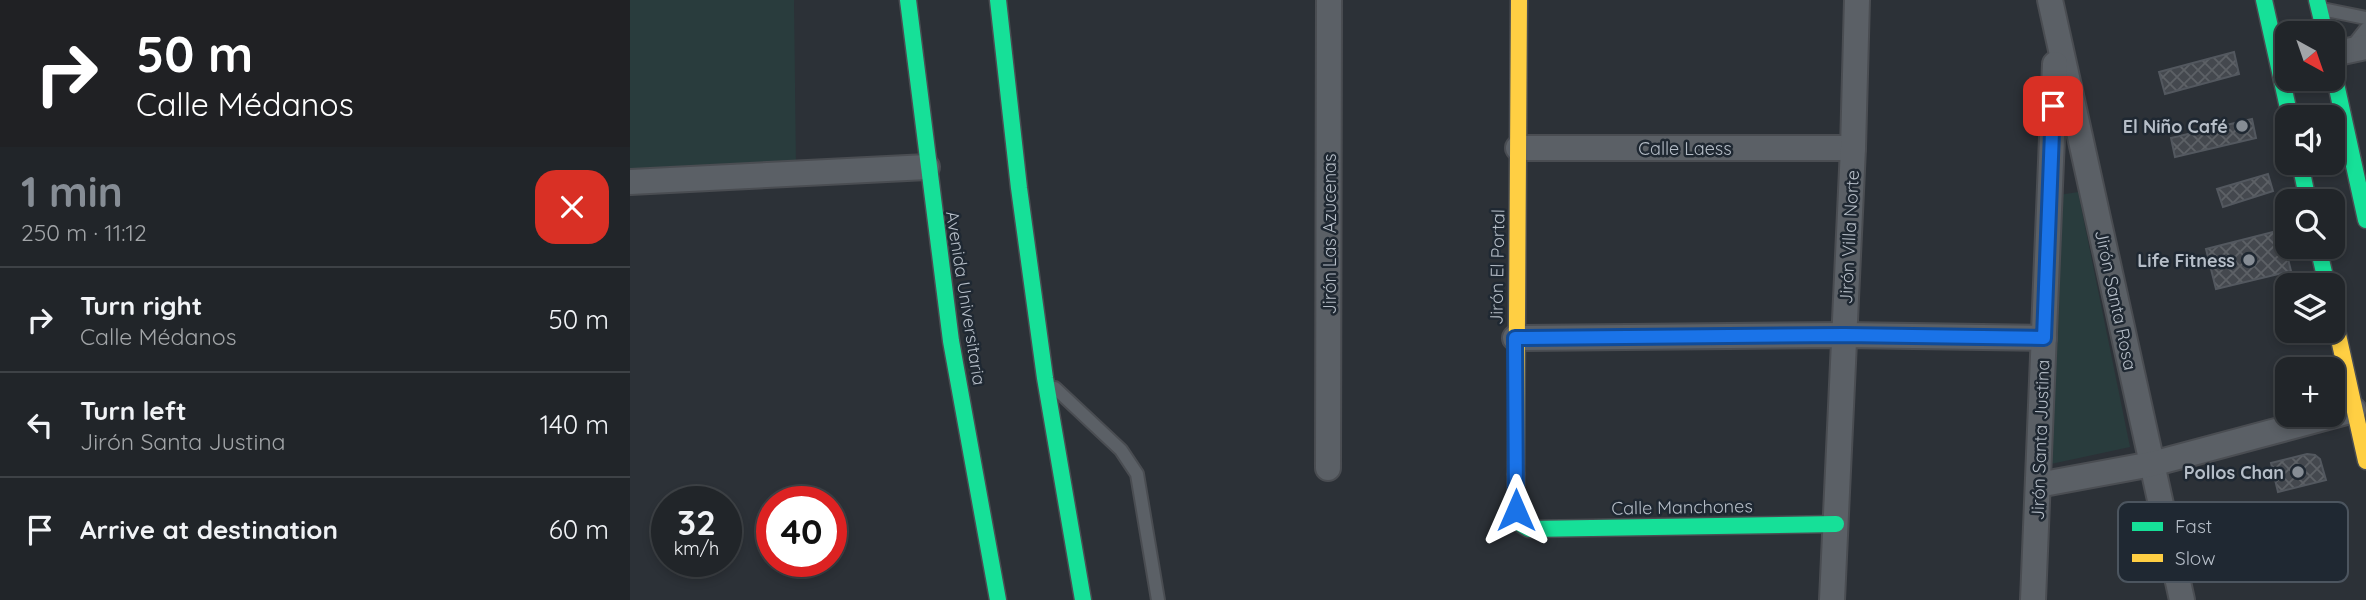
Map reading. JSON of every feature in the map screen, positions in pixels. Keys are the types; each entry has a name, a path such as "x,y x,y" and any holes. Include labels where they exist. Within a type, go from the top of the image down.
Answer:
{"main road":[{"name":"Avenida Universitaria","path":"908,0 951,341 998,600"},
{"path":"998,0 1019,188 1045,378 1083,600"},
{"name":"Jirón El Portal","path":"1519,0 1516,510 1519,523 1529,529"},
{"path":"2264,0 2275,38"},
{"path":"2338,91 2366,220"},
{"path":"2340,343 2366,461"},
{"name":"Calle Manchones","path":"1529,529 1836,524"}],"street":[{"name":"Jirón Las Azucenas","path":"1328,468 1329,0"},
{"name":"Jirón Villa Norte","path":"1832,600 1853,148 1857,0"},
{"name":"Jirón Santa Rosa","path":"2050,0 2160,502"},
{"name":"Jirón Santa Justina","path":"2033,600 2057,28"},
{"name":"Calle Laess","path":"1518,148 1853,148"},
{"path":"630,182 928,167"},
{"path":"1515,338 1844,335 2044,338"},
{"path":"2038,485 2152,464 2354,410"},
{"name":"Jirón Santa Rosa","path":"2178,582 2182,600"}],"lane":[{"path":"2318,5 2366,18"},
{"path":"2349,51 2366,29"},
{"path":"1045,378 1121,450 1137,474 1158,600"}],"shaded area":[{"path":"630,0 794,0 796,170 630,173"},
{"path":"2078,192 2130,447 2051,464 2059,195"}],"building":[{"path":"2234,52 2239,74 2165,94 2159,72"},
{"path":"2252,119 2256,138 2175,157 2171,138"},
{"path":"2268,174 2273,191 2223,207 2217,189"},
{"name":"Life Fitness","path":"2275,232 2275,259 2288,259 2291,271 2216,289 2206,249"},
{"name":"Pollos Chan","path":"2307,454 2320,459 2326,480 2278,492 2271,463"}],"traffic: fast":[{"path":"908,0 951,341 998,600"},
{"path":"998,0 1019,188 1045,378 1083,600"},
{"path":"2264,0 2287,105"},
{"path":"2317,0 2322,21"},
{"path":"2338,91 2366,220"},
{"path":"2303,175 2305,189"},
{"path":"2321,259 2324,273"},
{"path":"1516,474 1516,510 1519,523 1529,529 1836,524"}],"traffic: slow":[{"path":"1516,474 1519,0"},
{"path":"2340,343 2366,461"}],"place":[{"name":"El Niño Café","path":"2242,126"},
{"name":"Life Fitness","path":"2249,260"},
{"name":"Pollos Chan","path":"2298,472"}],"route":[{"path":"1516,510 1515,338 1844,335 2044,338 2053,106"}]}
